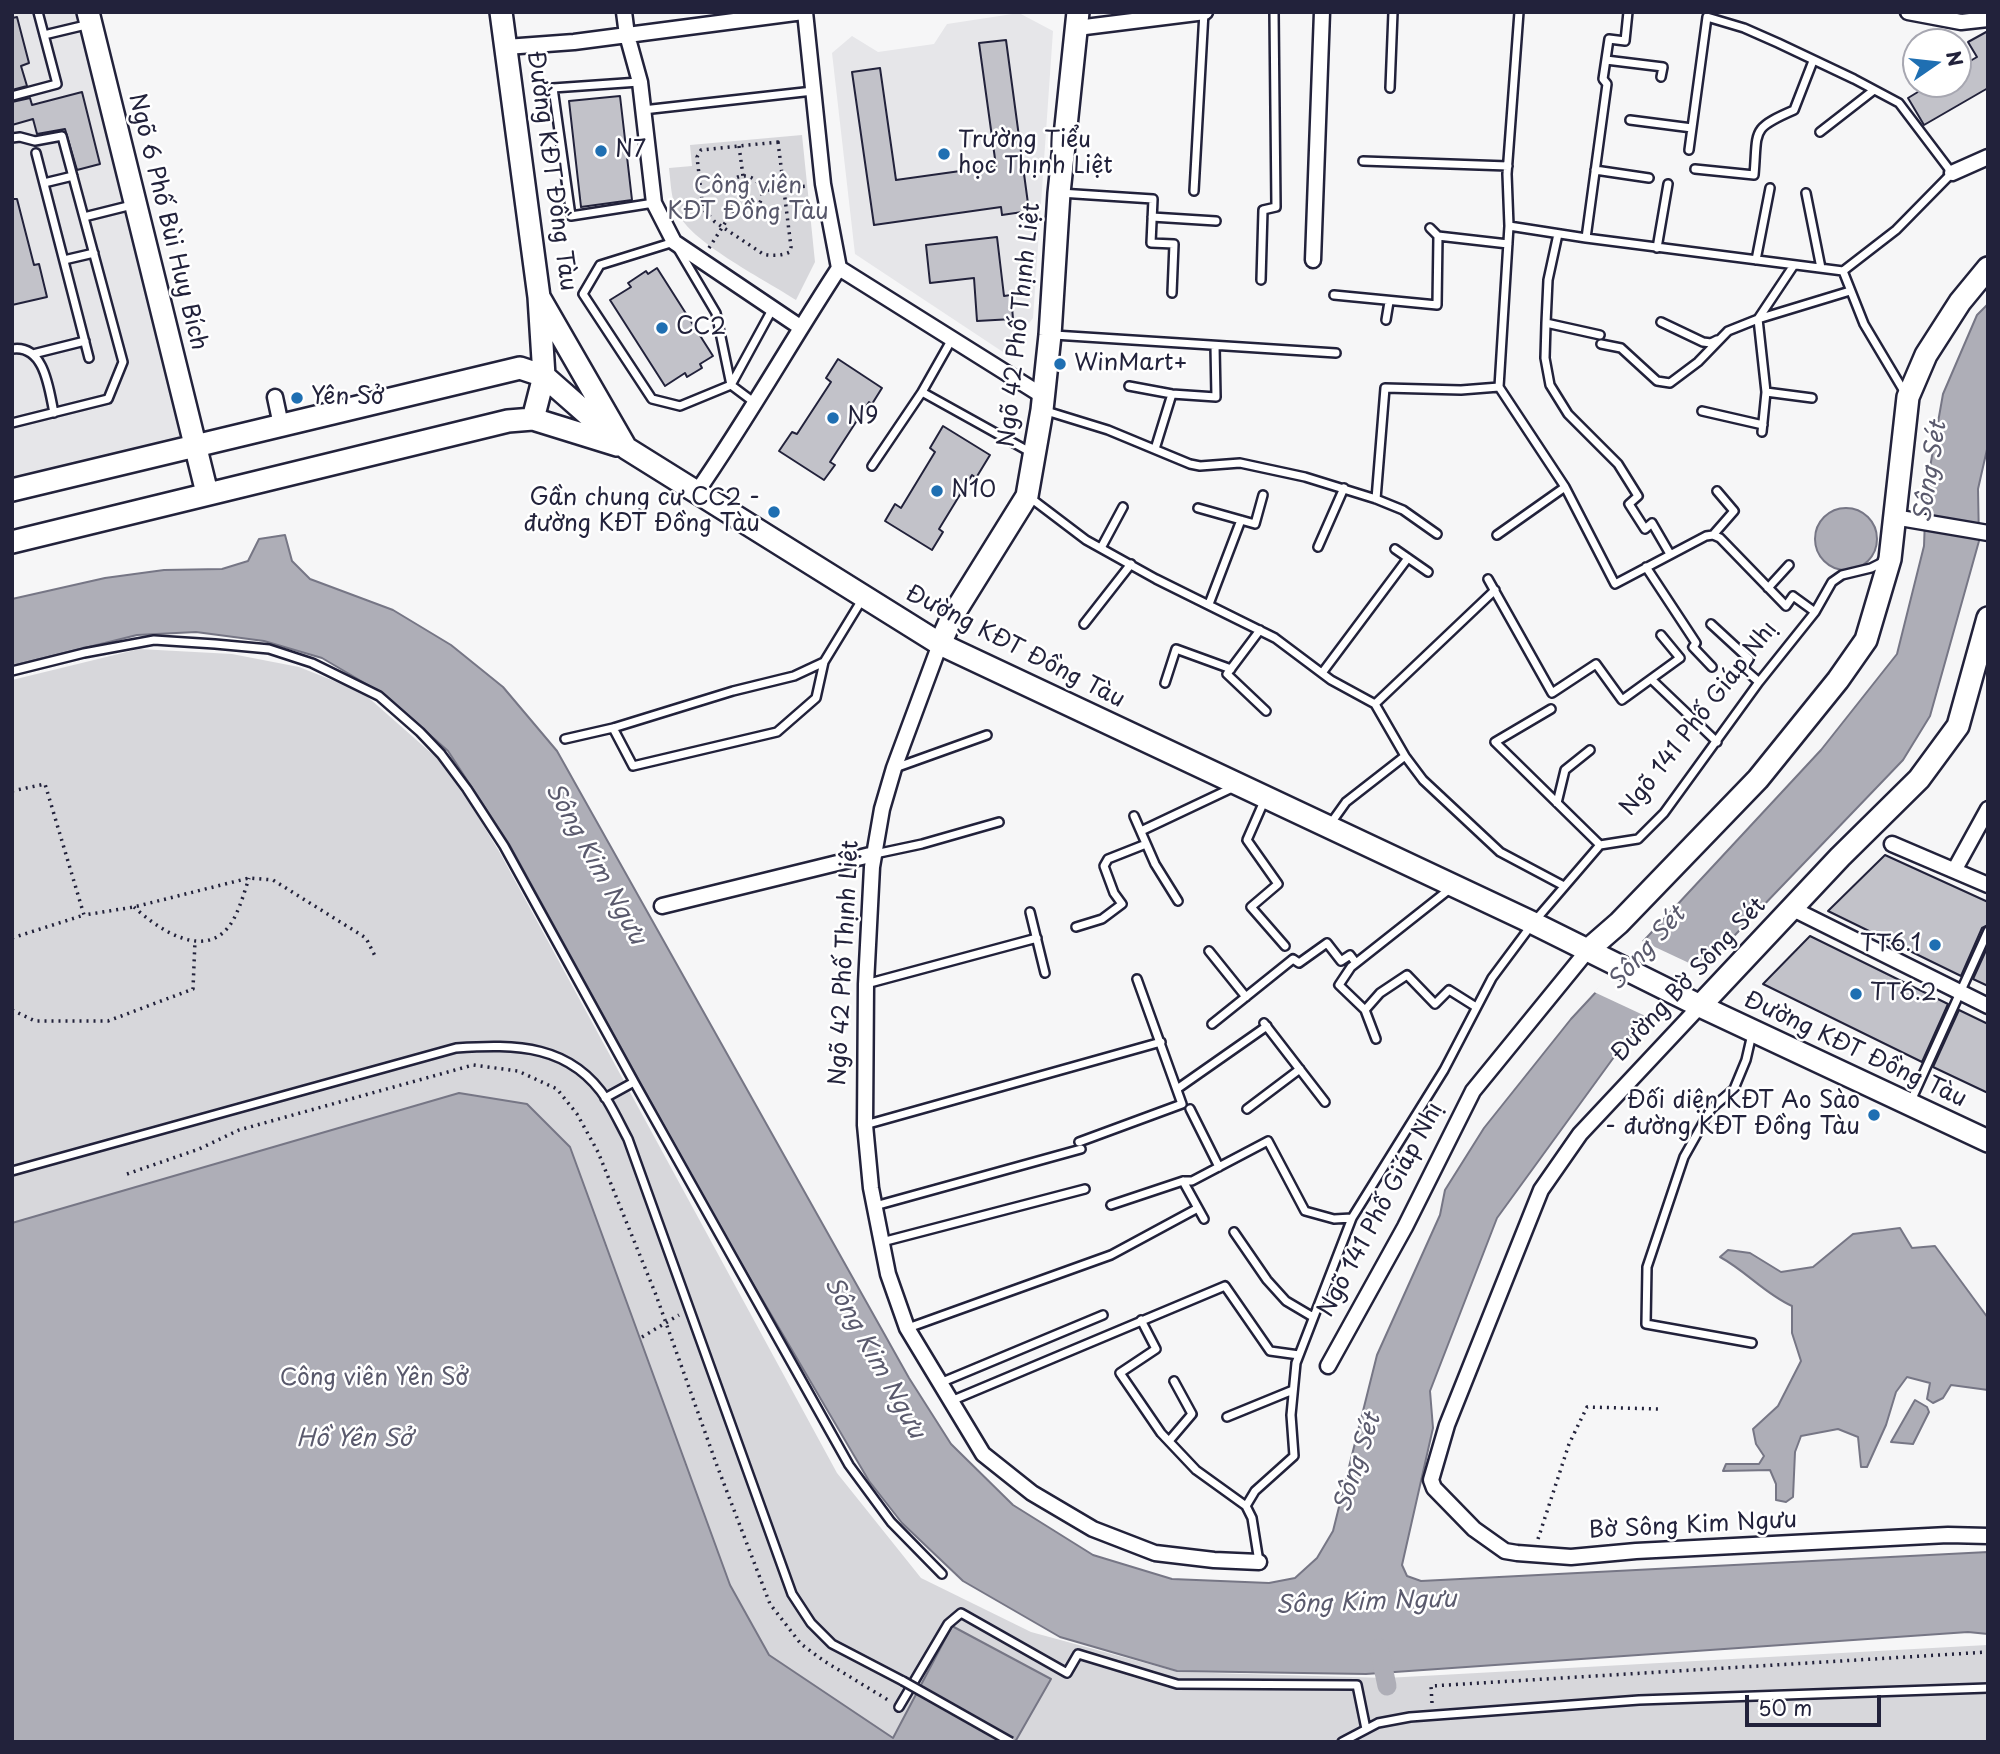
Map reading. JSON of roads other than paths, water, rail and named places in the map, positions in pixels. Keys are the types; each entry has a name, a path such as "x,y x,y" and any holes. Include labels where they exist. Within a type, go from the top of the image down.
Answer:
{"street":[{"name":"Đường KĐT Đồng Tàu","path":"501,12 539,297 626,448 940,644 1988,1141"},
{"path":"624,12 627,35 640,82 654,203 674,242 800,327"},
{"path":"506,47 627,35 804,12 823,184 839,268 696,493"},
{"path":"1077,20 1205,12"},
{"path":"1313,260 1322,12"},
{"path":"1908,12 1961,22 1988,19"},
{"name":"Ngõ 6 Phố Bùi Huy Bích","path":"89,18 207,493"},
{"name":"Ngõ 42 Phố Thịnh Liệt","path":"1077,20 1059,193 1043,403 1027,496 953,615 940,644 894,768 882,809 874,855 866,984 865,1125 874,1206 888,1274 907,1328 983,1454 1032,1493 1093,1529 1155,1553 1259,1562"},
{"path":"1952,173 1988,157"},
{"path":"839,268 952,339 1043,403"},
{"path":"1588,950 1619,923 1758,779 1838,680 1866,640 1890,559 1908,397 1926,355 1960,302 1988,268"},
{"path":"520,368 531,354 537,328 539,297"},
{"path":"533,419 544,376 539,297"},
{"path":"520,368 533,419"},
{"path":"12,491 520,368 544,376 626,448"},
{"path":"275,397 281,425"},
{"path":"12,542 496,424 533,419 626,448"},
{"path":"1894,517 1984,532"},
{"name":"Đường Bờ Sông Sét","path":"1431,1480 1447,1425 1541,1190 1580,1134 1694,1003 1793,909 1919,779 1958,726 1988,618"},
{"path":"1955,869 1988,809"},
{"path":"1892,844 1988,885"},
{"path":"662,906 874,855"},
{"path":"1793,909 1988,1006"},
{"name":"Ngõ 141 Phố Giáp Nhị","path":"1328,1366 1405,1227 1473,1091 1588,950"},
{"name":"Bờ Sông Kim Ngưu","path":"1431,1480 1434,1488 1474,1529 1506,1551 1533,1555 1570,1557 1948,1535 1988,1536"}],"lane":[{"path":"12,96 57,84 38,12"},
{"path":"1194,191 1205,12"},
{"path":"1261,280 1263,210 1276,208 1274,12"},
{"path":"1390,88 1394,12"},
{"path":"1519,12 1508,166 1509,226 1500,387 1565,487 1615,584 1670,554 1713,535 1734,512 1717,491"},
{"path":"1586,238 1606,84 1602,79 1609,39 1625,41 1628,12"},
{"path":"1509,226 1843,271 1896,230 1952,173 1899,103 1744,28 1707,17 1689,150"},
{"path":"44,35 89,18"},
{"path":"1606,60 1663,67 1661,77"},
{"path":"1695,169 1754,175 1758,131 1768,121 1794,110 1813,61"},
{"path":"640,82 552,88 571,216 654,203"},
{"path":"1820,132 1874,90"},
{"path":"643,110 813,91"},
{"path":"1630,120 1692,128"},
{"path":"12,138 20,136 35,141 62,135 123,362 108,399 12,423"},
{"path":"36,153 89,358"},
{"path":"1363,162 1508,166"},
{"path":"1595,170 1649,178"},
{"path":"44,183 73,176"},
{"path":"1657,248 1668,183"},
{"path":"1756,260 1770,188"},
{"path":"1059,193 1153,199 1151,243 1174,244 1172,293"},
{"path":"1806,193 1821,268"},
{"path":"84,217 136,204"},
{"path":"1152,217 1216,221"},
{"path":"1430,228 1438,236 1508,244"},
{"path":"1558,234 1548,280 1545,358 1550,384 1569,414 1618,464 1638,496 1629,504 1645,529 1652,523 1670,554"},
{"path":"1334,295 1437,305 1438,236"},
{"path":"755,403 731,385 716,313 674,242 600,265 583,294 652,399 680,406 731,385 774,308"},
{"path":"64,260 94,253"},
{"path":"1702,411 1762,428 1766,393 1758,320 1794,264"},
{"path":"1843,271 1864,324 1908,397"},
{"path":"1661,322 1707,343 1714,342 1728,331 1850,291"},
{"path":"1386,320 1388,302"},
{"path":"1546,323 1600,335"},
{"path":"1601,344 1621,348 1657,381 1670,383 1698,362 1728,331"},
{"path":"1050,335 1336,354"},
{"path":"872,466 922,393 952,339"},
{"path":"12,349 17,348 33,354 85,341"},
{"path":"1129,386 1172,394 1216,397 1215,346"},
{"path":"33,354 42,367 54,413"},
{"path":"1376,499 1385,388 1461,390 1500,387"},
{"path":"922,393 1034,454"},
{"path":"1766,393 1812,398"},
{"path":"1155,449 1172,394"},
{"path":"1043,403 1190,464 1240,464 1344,488 1403,510 1437,534"},
{"path":"1497,535 1565,487"},
{"path":"1318,547 1344,488"},
{"path":"1198,508 1255,524 1263,495"},
{"path":"1027,496 1086,540 1275,638 1322,673 1375,704 1405,756 1423,780 1500,852 1564,886"},
{"path":"1101,548 1123,507"},
{"path":"1209,604 1241,520"},
{"path":"1713,535 1720,538 1786,606 1793,596 1815,612"},
{"path":"1395,549 1428,572"},
{"path":"1322,673 1408,558"},
{"name":"Ngõ 141 Phố Giáp Nhị","path":"1246,1506 1255,1491 1294,1456 1291,1415 1299,1355 1352,1218 1444,1070 1492,978 1533,923 1600,845 1638,839 1664,813 1759,682 1815,612 1832,582 1842,575 1871,568 1890,559"},
{"path":"1084,624 1130,565"},
{"path":"1768,588 1790,565"},
{"path":"1646,567 1696,643 1693,648 1712,667"},
{"path":"1488,579 1552,693 1595,664 1622,700 1680,658 1661,635"},
{"path":"1375,704 1496,590"},
{"path":"613,728 633,766 778,732 816,698 824,662 864,597"},
{"path":"1711,624 1749,659 1743,668 1759,682"},
{"path":"1260,630 1227,674 1266,711"},
{"path":"12,671 154,640 269,649 312,663 379,696 420,732 441,754 467,789 504,846 849,1465 891,1522 943,1574"},
{"path":"1165,683 1176,649 1231,668"},
{"path":"565,739 613,728 733,691 794,676 824,662"},
{"path":"1651,679 1717,743"},
{"path":"1551,709 1495,742 1600,845"},
{"path":"894,768 987,735"},
{"path":"1557,803 1565,770 1590,750"},
{"path":"1329,827 1346,802 1405,756"},
{"path":"1141,831 1238,785"},
{"path":"1265,798 1247,840 1278,884 1251,908 1285,946"},
{"path":"1134,816 1155,864 1178,901"},
{"path":"874,855 999,822"},
{"path":"1076,927 1102,919 1122,904 1114,893 1104,866 1108,859 1146,844"},
{"path":"1376,1039 1365,1010 1339,985 1354,965 1454,886"},
{"path":"1030,912 1045,973"},
{"path":"1909,1104 1988,932"},
{"path":"866,984 1037,938"},
{"path":"1212,1024 1293,958 1298,963 1327,943 1341,961 1350,955 1354,965"},
{"path":"1209,951 1246,996"},
{"path":"1365,1010 1380,993 1407,975 1435,1004 1449,990 1476,1007"},
{"path":"1137,979 1177,1089 1219,1167"},
{"path":"1177,1089 1266,1024 1325,1102"},
{"path":"1752,1030 1746,1060 1734,1089 1711,1109 1684,1157 1647,1267 1646,1324 1752,1343"},
{"path":"865,1125 1161,1042"},
{"path":"12,1171 456,1048 495,1045 557,1055 577,1067 606,1098 632,1148 792,1594 811,1623 832,1644 1011,1742"},
{"path":"1247,1109 1300,1069"},
{"path":"606,1098 634,1082"},
{"path":"874,1206 1080,1145 1186,1106"},
{"path":"1111,1205 1183,1181 1192,1181 1268,1141 1305,1211 1334,1219 1352,1218"},
{"path":"1183,1181 1204,1219"},
{"path":"880,1242 1085,1189"},
{"path":"907,1328 1111,1255 1198,1208"},
{"path":"1234,1232 1267,1280 1286,1301 1313,1317"},
{"path":"951,1401 1225,1286 1270,1351 1299,1355"},
{"path":"940,1382 1103,1315"},
{"path":"1141,1320 1156,1349 1120,1373 1169,1441 1196,1470 1246,1506 1252,1518 1259,1562"},
{"path":"1169,1441 1192,1414 1174,1381"},
{"path":"1227,1417 1293,1390"},
{"path":"899,1707 948,1624 961,1613 1067,1673 1078,1654 1177,1684 1357,1685 1366,1729"},
{"path":"1342,1742 1389,1721 1433,1715 1639,1700 1988,1688"}],"water":[{"path":"1988,304 1988,445 1978,489 1979,541 1930,716 1903,760 1735,935 1622,1046 1497,1218 1430,1391 1433,1428 1402,1565 1407,1576 1421,1581 1988,1552 1988,1634 1968,1632 1366,1674 1177,1671 1060,1637 963,1581 902,1523 869,1481 719,1226 509,844 448,751 385,695 322,658 264,641 196,632 137,635 12,666 12,599 105,578 164,570 222,569 248,561 259,539 285,535 292,561 310,579 393,610 451,645 503,687 557,751 909,1378 951,1444 1013,1505 1093,1555 1172,1579 1269,1583 1295,1578 1317,1558 1333,1531 1377,1355 1440,1215 1445,1190 1484,1128 1571,1019 1821,750 1897,654 1924,546 1926,490 1943,394 1977,315"},
{"path":"1840,508 1852,508 1868,517 1875,527 1875,551 1868,561 1852,570 1840,570 1829,565 1820,556 1815,545 1815,533 1820,522 1829,513"},
{"name":"Hồ Yên Sở","path":"459,1093 527,1104 570,1147 730,1585 769,1655 893,1738 952,1626 1051,1679 1015,1742 12,1742 12,1223"},
{"path":"1900,1228 1912,1248 1935,1246 1988,1318 1988,1390 1951,1385 1943,1398 1933,1403 1927,1399 1930,1383 1907,1377 1896,1392 1886,1425 1867,1467 1861,1467 1858,1437 1838,1429 1801,1436 1795,1452 1793,1497 1786,1502 1776,1500 1776,1484 1770,1470 1723,1471 1726,1464 1759,1464 1764,1456 1756,1444 1753,1429 1778,1406 1801,1361 1792,1333 1792,1306 1720,1257 1728,1250 1750,1253 1781,1272 1813,1267 1853,1234"},
{"path":"1915,1400 1927,1407 1929,1412 1913,1444 1891,1442"}],"waterway":[{"path":"1379,1648 1387,1686"}],"place":[{"name":"N7","path":"601,151"},
{"name":"Trường Tiểu học Thịnh Liệt","path":"944,154"},
{"name":"CC2","path":"662,328"},
{"name":"WinMart+","path":"1060,364"},
{"name":"Yên Sở","path":"297,398"},
{"name":"N9","path":"833,418"},
{"name":"N10","path":"937,491"},
{"name":"Gần chung cư CC2 - đường KĐT Đồng Tàu","path":"774,512"},
{"name":"TT6.1","path":"1935,945"},
{"name":"TT6.2","path":"1856,994"},
{"name":"Đối diện KĐT Ao Sào - đường KĐT Đồng Tàu","path":"1874,1115"}],"park label":[{"name":"Công viên KĐT Đồng Tàu","path":"748,200"},
{"name":"Công viên Yên Sở","path":"374,1379"}],"water label":[{"name":"Sông Sét","path":"1931,472"},
{"name":"Sông Kim Ngưu","path":"595,864"},
{"name":"Sông Sét","path":"1647,949"},
{"name":"Sông Kim Ngưu","path":"874,1358"},
{"name":"Sông Sét","path":"1358,1463"},
{"name":"Sông Kim Ngưu","path":"1366,1603"}]}
